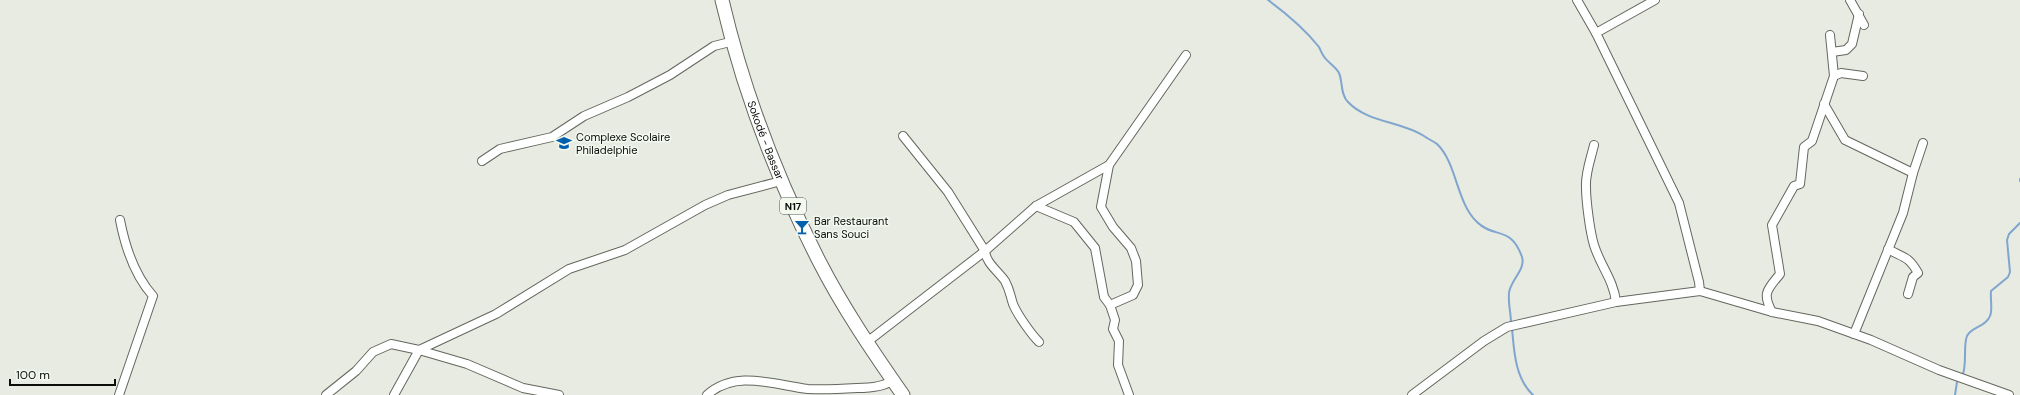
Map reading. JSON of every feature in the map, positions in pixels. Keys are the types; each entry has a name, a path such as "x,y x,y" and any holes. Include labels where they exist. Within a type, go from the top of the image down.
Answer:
{"main road":[{"name":"Sokodé - Bassar","path":"722,0 761,128 781,181 820,262 867,342 903,395"}],"street":[{"path":"1577,0 1596,33 1679,203 1700,291"},
{"path":"1596,33 1655,0"},
{"path":"1850,0 1864,25"},
{"path":"1832,52 1846,50 1852,44 1859,14"},
{"path":"1772,312 1766,300 1767,291 1780,274 1772,225 1794,186 1800,184 1804,146 1812,141 1834,76 1830,35"},
{"path":"482,161 500,149 552,137 584,116 628,97 670,75 714,46 734,41"},
{"path":"1110,305 1134,295 1138,285 1136,261 1131,248 1113,227 1101,207 1109,164 1186,55"},
{"path":"1834,76 1841,73 1863,76"},
{"path":"1824,104 1844,140 1912,173"},
{"path":"903,136 948,192 985,251 985,258 998,271 1012,294 1013,303 1017,312 1039,342"},
{"path":"1854,334 1903,213 1912,173 1923,143"},
{"path":"1594,145 1585,186 1594,245 1607,271 1615,292 1616,302"},
{"path":"867,342 985,251 1036,206 1109,164"},
{"path":"394,395 419,350 496,314 569,269 625,250 705,205 728,195 781,181"},
{"path":"1036,206 1074,222 1095,248 1104,297 1110,305 1115,320 1113,329 1120,341 1118,365 1129,395"},
{"path":"119,395 153,296 144,286 123,236 120,220"},
{"path":"1888,249 1896,254 1905,256 1918,272 1913,277 1908,294"},
{"path":"1412,395 1484,341 1506,327 1616,302 1700,291 1772,312 1818,321 1854,334 1939,370 2009,395"},
{"path":"326,395 356,371 373,352 391,344 419,350 467,364 522,388 559,395"},
{"path":"707,395 724,384 736,382 767,380 808,389 833,390 864,388 893,380"}],"waterway":[{"path":"1268,0 1301,27 1319,47 1324,57 1338,71 1345,99 1348,102 1365,114 1415,131 1437,144 1449,161 1460,194 1470,214 1483,227 1507,236 1513,240 1518,247 1523,262 1509,293 1511,323"},
{"path":"1963,374 1967,336 1988,320 1990,316 1991,291 2008,277 2010,272 2007,240 2009,234 2020,223"},
{"path":"1512,328 1516,364 1522,381 1533,395"},
{"path":"1955,395 1957,382"}],"place":[{"name":"Complexe Scolaire Philadelphie","path":"564,143"},
{"name":"Bar Restaurant Sans Souci","path":"802,227"}]}
